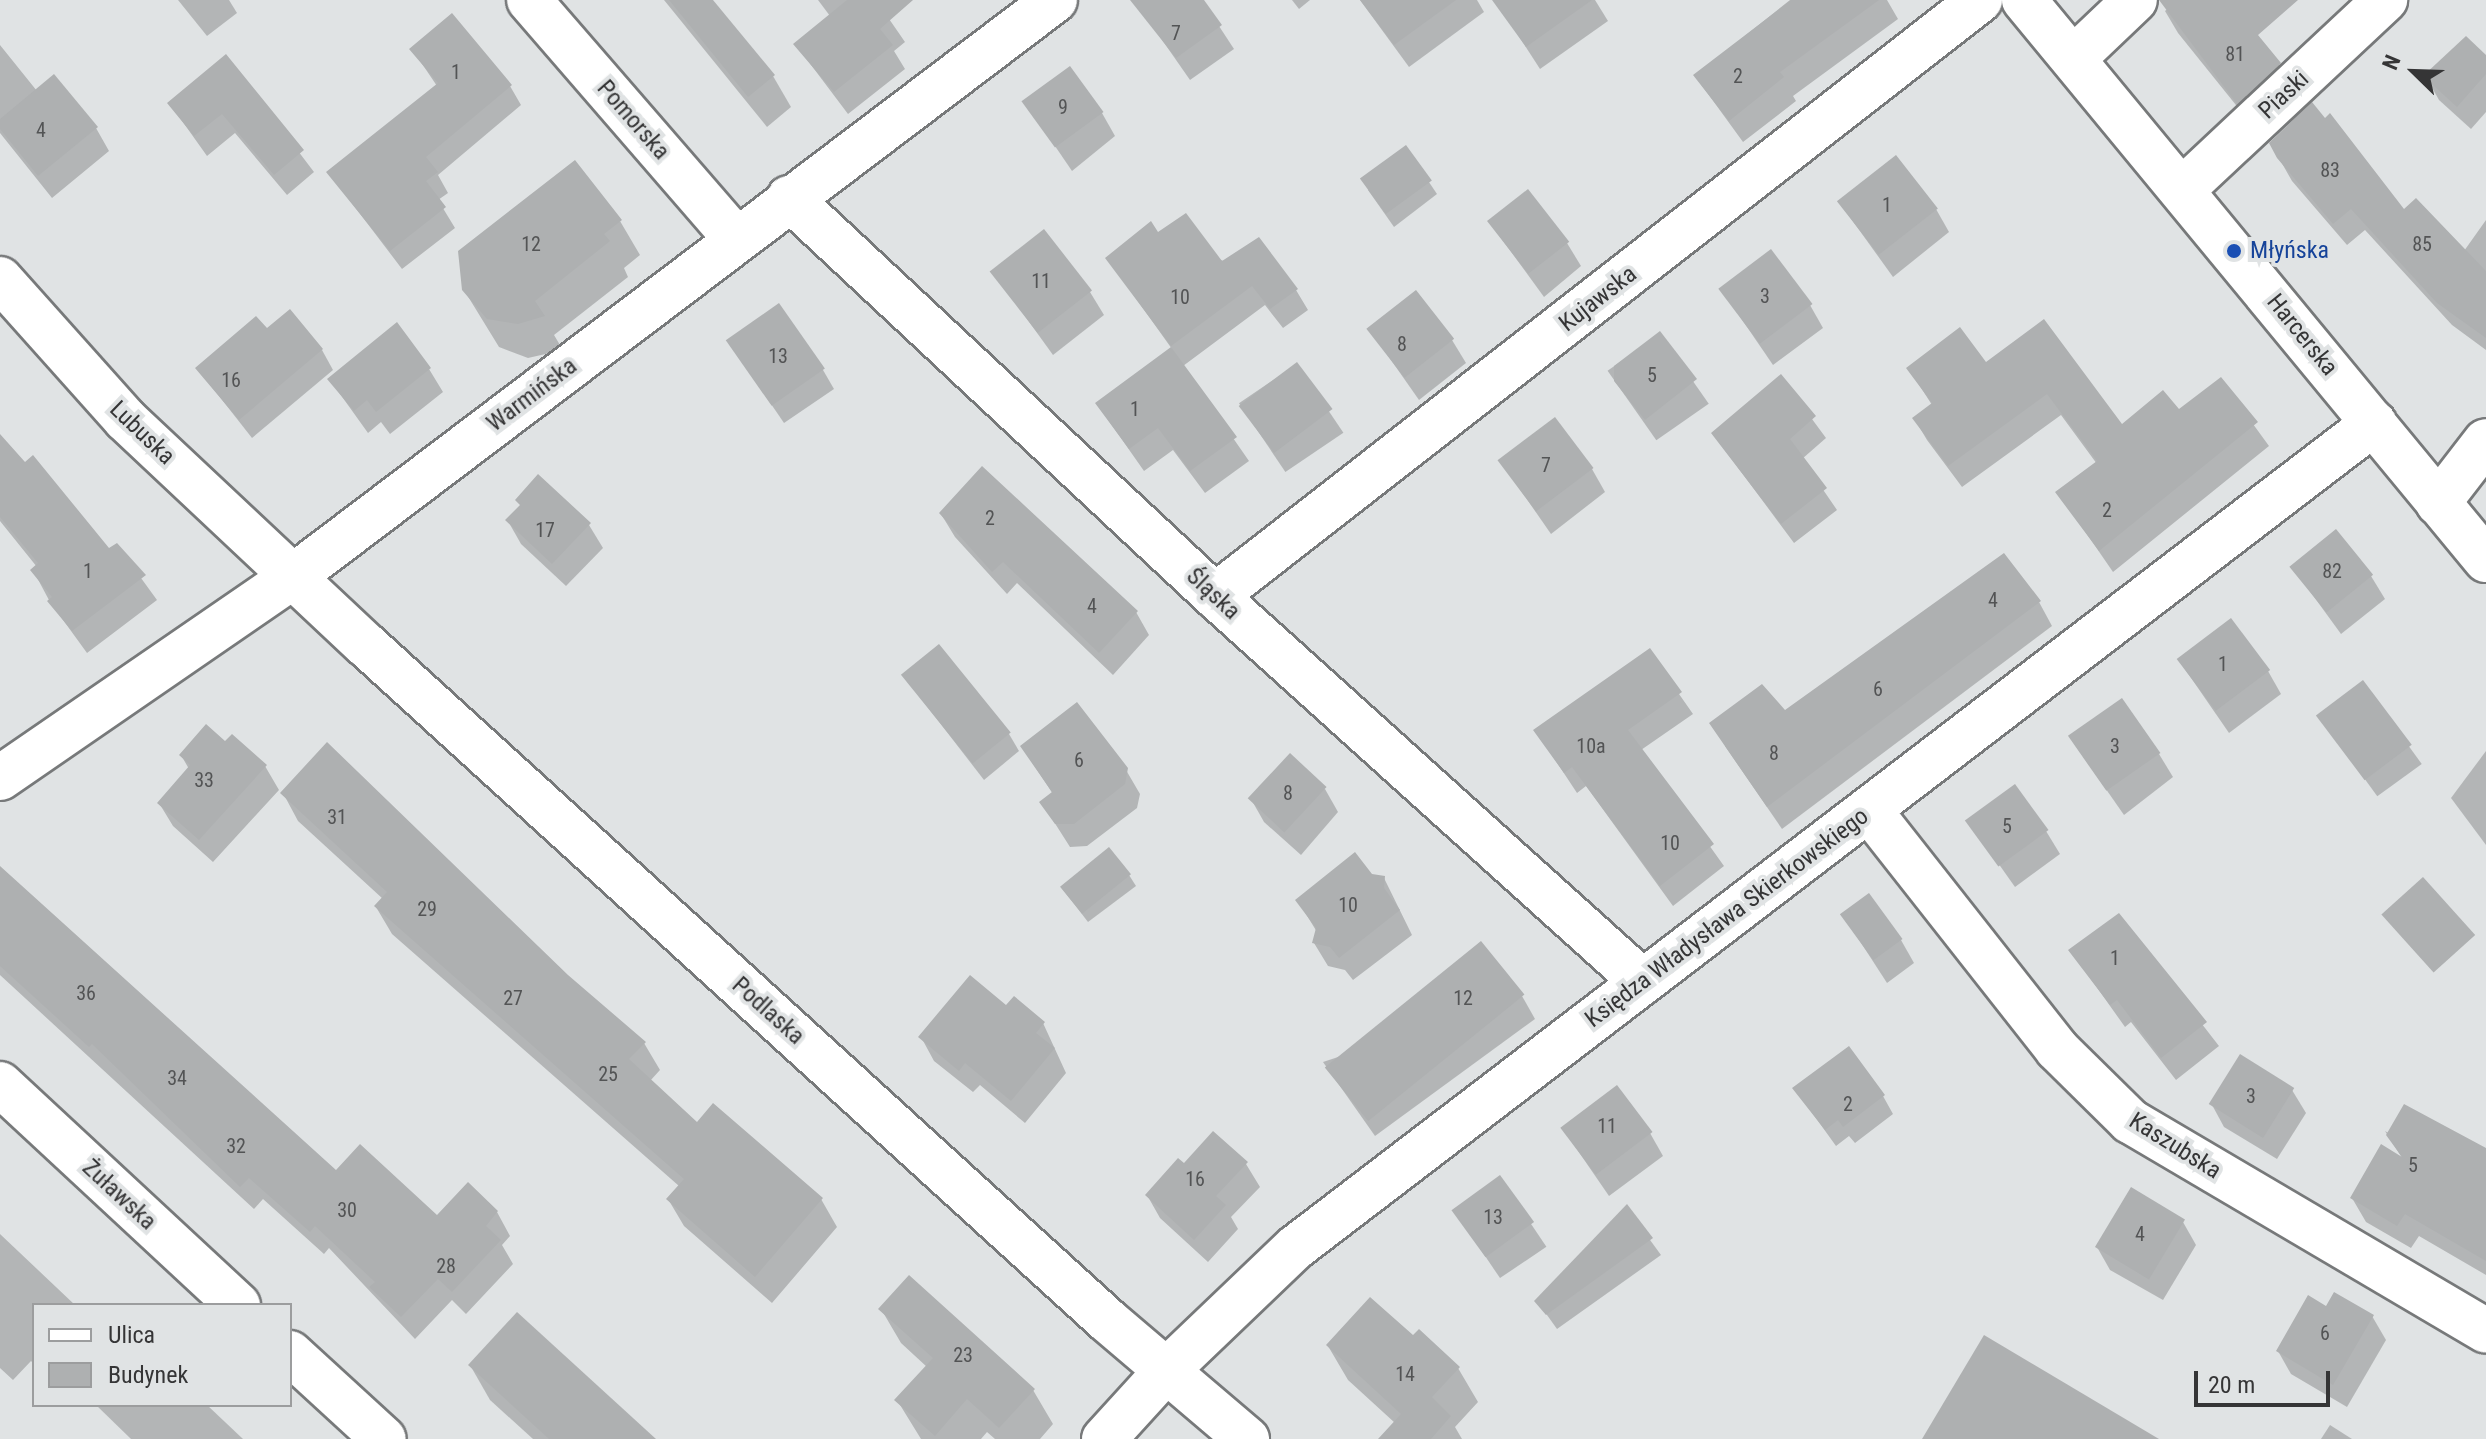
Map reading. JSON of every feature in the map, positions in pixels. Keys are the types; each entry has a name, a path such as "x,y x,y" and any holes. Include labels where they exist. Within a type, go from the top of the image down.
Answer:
{"street":[{"name":"Pomorska","path":"529,0 736,239"},
{"name":"Warmińska","path":"0,778 295,575 789,198 1055,0"},
{"name":"Kujawska","path":"1215,596 1980,0"},
{"name":"Harcerska","path":"2024,0 2486,560"},
{"path":"2074,58 2135,0"},
{"name":"Piaski","path":"2183,189 2385,0"},
{"name":"Śląska","path":"789,198 1215,596 1643,982"},
{"name":"Lubuska","path":"0,279 125,419 295,575"},
{"name":"Księdza Władysława Skierkowskiego","path":"1104,1439 1165,1372 1296,1247 2374,423"},
{"path":"2438,503 2486,441"},
{"name":"Podlaska","path":"295,575 1165,1372 1247,1439"},
{"name":"Kaszubska","path":"1869,810 2057,1049 2130,1121 2486,1331"},
{"name":"Żuławska","path":"0,1084 236,1303"},
{"path":"292,1355 384,1439"}],"building":[{"path":"669,0 713,0 775,75 748,97"},
{"path":"847,0 913,0 880,29 893,45 834,92 793,44"},
{"path":"1130,0 1204,0 1222,25 1176,58"},
{"path":"1360,0 1456,0 1394,45"},
{"path":"1492,0 1592,0 1526,47"},
{"path":"1791,0 1879,0 1780,72 1784,77 1729,121 1693,75"},
{"path":"2159,0 2298,0 2258,35 2281,63 2237,104"},
{"path":"452,13 512,85 426,157 438,172 426,181 446,207 390,251 326,172 438,83 409,49"},
{"path":"2466,36 2486,55 2486,74 2457,107 2423,76"},
{"path":"226,54 304,150 274,175 222,114 194,136 167,103"},
{"path":"1070,66 1104,112 1055,147 1021,101"},
{"path":"54,74 98,127 38,176 0,129 0,119"},
{"path":"2312,102 2325,118 2330,113 2404,209 2416,198 2486,271 2486,338 2437,303 2351,209 2333,224 2277,158 2269,143"},
{"path":"1406,145 1432,181 1386,214 1360,179"},
{"path":"1896,155 1938,209 1879,255 1837,201"},
{"path":"575,160 622,220 604,234 610,241 535,301 545,316 518,324 487,319 462,290 458,251"},
{"path":"1528,189 1569,242 1528,274 1487,221"},
{"path":"1186,213 1222,261 1259,237 1298,289 1270,309 1252,286 1171,346 1105,258 1151,221 1158,232"},
{"path":"1044,229 1092,290 1038,333 990,271"},
{"path":"1771,249 1813,304 1760,344 1718,289"},
{"path":"1416,290 1454,339 1405,378 1366,329"},
{"path":"779,303 825,369 772,406 726,340"},
{"path":"290,309 323,349 239,420 195,368 256,316 267,328"},
{"path":"2044,319 2122,424 2163,390 2179,409 2221,377 2258,422 2099,551 2055,492 2097,461 2047,394 1948,466 1912,418 1932,403 1906,368 1960,327 1986,362"},
{"path":"397,322 431,368 376,412 367,400 354,411 327,379"},
{"path":"1660,331 1697,379 1645,420 1614,381 1614,366"},
{"path":"1171,347 1237,437 1190,471 1158,428 1129,449 1095,403"},
{"path":"1297,362 1333,409 1274,453 1239,406"},
{"path":"1781,374 1816,416 1790,439 1827,488 1781,524 1711,433"},
{"path":"1555,417 1594,468 1536,511 1497,460"},
{"path":"0,434 25,462 33,455 109,548 117,543 146,575 72,631 47,601 52,597 30,570 38,563 0,517"},
{"path":"982,466 1138,611 1099,653 1003,562 992,572 939,513"},
{"path":"538,474 591,523 552,564 505,520 520,505 515,500"},
{"path":"2336,529 2373,575 2327,613 2289,567"},
{"path":"2004,553 2041,601 1767,807 1709,723 1762,684 1785,710"},
{"path":"2231,618 2270,670 2216,711 2177,659"},
{"path":"939,644 1011,733 973,763 901,675"},
{"path":"1650,648 1682,692 1628,730 1714,844 1660,886 1572,767 1564,773 1533,730"},
{"path":"2363,680 2412,745 2365,780 2316,716"},
{"path":"2122,698 2160,753 2106,791 2068,736"},
{"path":"1077,702 1128,768 1125,784 1074,824 1055,824 1039,802 1052,792 1020,746"},
{"path":"206,724 225,741 232,734 267,765 199,840 157,803 190,765 179,755"},
{"path":"327,742 568,975 646,1042 629,1059 697,1122 713,1103 823,1198 755,1277 666,1199 684,1179 374,906 387,892 280,793"},
{"path":"1290,753 1327,787 1284,832 1248,798"},
{"path":"2015,784 2049,830 1998,867 1965,820"},
{"path":"1109,847 1131,874 1082,914 1060,887"},
{"path":"1355,852 1372,874 1385,876 1384,888 1400,910 1339,958 1330,947 1312,943 1316,928 1295,900"},
{"path":"0,866 336,1170 360,1144 437,1215 468,1182 498,1211 486,1226 501,1240 452,1292 438,1279 401,1317 369,1287 375,1282 315,1226 310,1232 249,1178 240,1187 92,1044 89,1047 0,966"},
{"path":"2423,877 2475,935 2434,972 2381,914"},
{"path":"1869,893 1903,939 1873,960 1840,914"},
{"path":"2119,913 2207,1022 2161,1058 2117,1000 2110,1005 2068,950"},
{"path":"1481,941 1524,995 1368,1121 1325,1067"},
{"path":"970,975 1006,1005 1014,996 1045,1022 1036,1033 1055,1048 1011,1101 965,1063 959,1071 918,1037"},
{"path":"1849,1046 1885,1095 1843,1127 1838,1120 1825,1130 1792,1088"},
{"path":"2240,1054 2294,1088 2263,1138 2209,1104"},
{"path":"1617,1085 1653,1132 1596,1175 1560,1128"},
{"path":"2404,1104 2486,1148 2486,1261 2405,1214 2397,1226 2350,1198 2381,1144 2402,1157 2386,1135"},
{"path":"1213,1131 1248,1162 1216,1196 1226,1205 1194,1240 1145,1195 1178,1158 1184,1163"},
{"path":"1500,1175 1534,1222 1486,1257 1451,1210"},
{"path":"2131,1187 2185,1219 2149,1279 2095,1247"},
{"path":"1627,1204 1653,1238 1546,1315 1534,1301"},
{"path":"909,1275 1035,1389 999,1428 967,1399 935,1436 894,1400 933,1358 878,1309"},
{"path":"2334,1292 2374,1315 2333,1385 2276,1351 2308,1295 2326,1306"},
{"path":"1370,1297 1413,1335 1419,1329 1460,1367 1432,1397 1451,1416 1431,1439 1378,1439 1401,1414 1326,1345"},
{"path":"517,1312 656,1439 549,1439 468,1365"},
{"path":"1984,1335 2159,1439 1922,1439"}],"place":[{"name":"Młyńska","path":"2234,251"}]}
